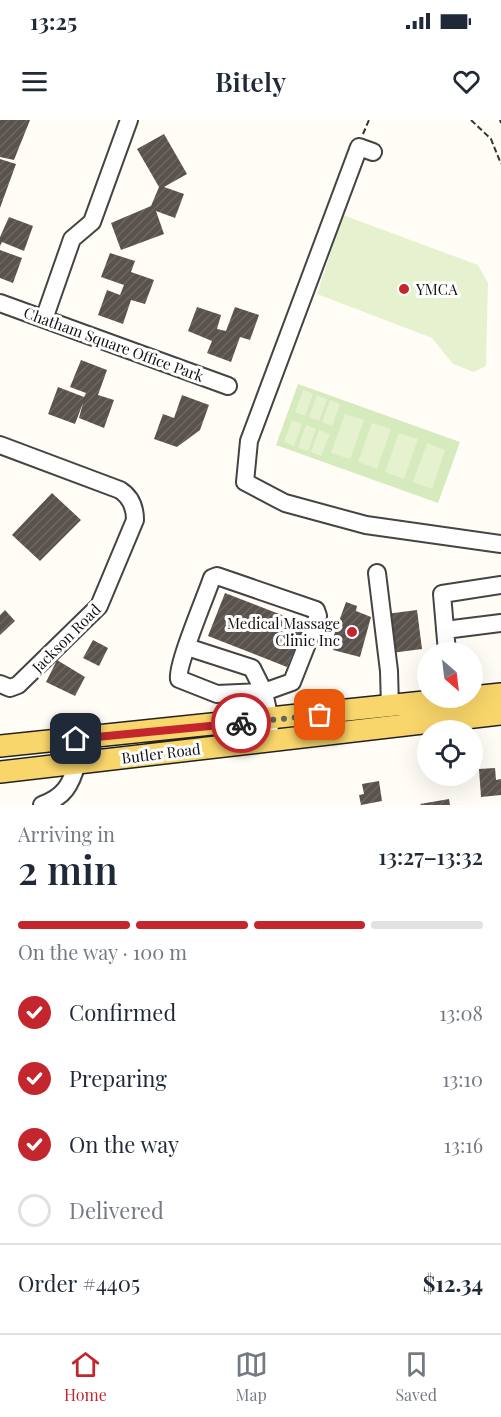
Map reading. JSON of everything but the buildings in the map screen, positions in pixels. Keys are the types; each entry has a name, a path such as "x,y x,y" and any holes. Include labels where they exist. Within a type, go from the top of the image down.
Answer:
{"main road":[{"name":"Butler Road","path":"0,772 77,763 269,731 390,707 501,694"},
{"name":"Butler Road","path":"0,746 269,731 501,714"}],"street":[{"path":"44,319 72,239 92,222 129,120"},
{"path":"373,152 359,147 307,311 295,343 249,441 245,482 285,503 366,525 501,544"},
{"name":"Chatham Square Office Park","path":"0,303 228,386"},
{"name":"Jackson Road","path":"0,445 120,490 132,502 135,511 135,520 99,606 18,685 10,688 0,684"},
{"path":"377,573 390,707"},
{"path":"214,577 316,610 318,615 292,682 264,692 217,694 179,679 178,673 214,577"},
{"path":"446,642 442,594 501,585"},
{"path":"445,630 501,623"},
{"path":"187,647 252,668 264,692 269,731"},
{"path":"42,805 65,792 71,783 77,763"}],"path":[{"path":"471,120 491,139 501,164"}],"green space":[{"name":"YMCA","path":"343,215 478,265 488,283 486,366 474,372 453,364 432,338 317,294"},
{"path":"298,384 460,442 438,503 276,445"},
{"path":"303,390 313,394 305,416 295,412"},
{"path":"317,395 327,399 319,421 309,417"},
{"path":"330,400 340,404 332,426 322,422"},
{"path":"345,414 364,420 350,459 331,453"},
{"path":"292,420 302,424 294,446 284,442"},
{"path":"372,423 391,429 377,469 358,462"},
{"path":"306,425 316,429 308,451 298,447"},
{"path":"319,430 330,434 321,456 311,452"},
{"path":"399,433 418,439 404,479 385,472"},
{"path":"427,443 445,450 432,489 413,482"}],"way so far":[{"path":"241,723 320,715"}],"place":[{"name":"YMCA","path":"404,289"},
{"name":"Medical Massage Clinic Inc","path":"352,632"}],"route":[{"path":"76,739 241,723"}]}
